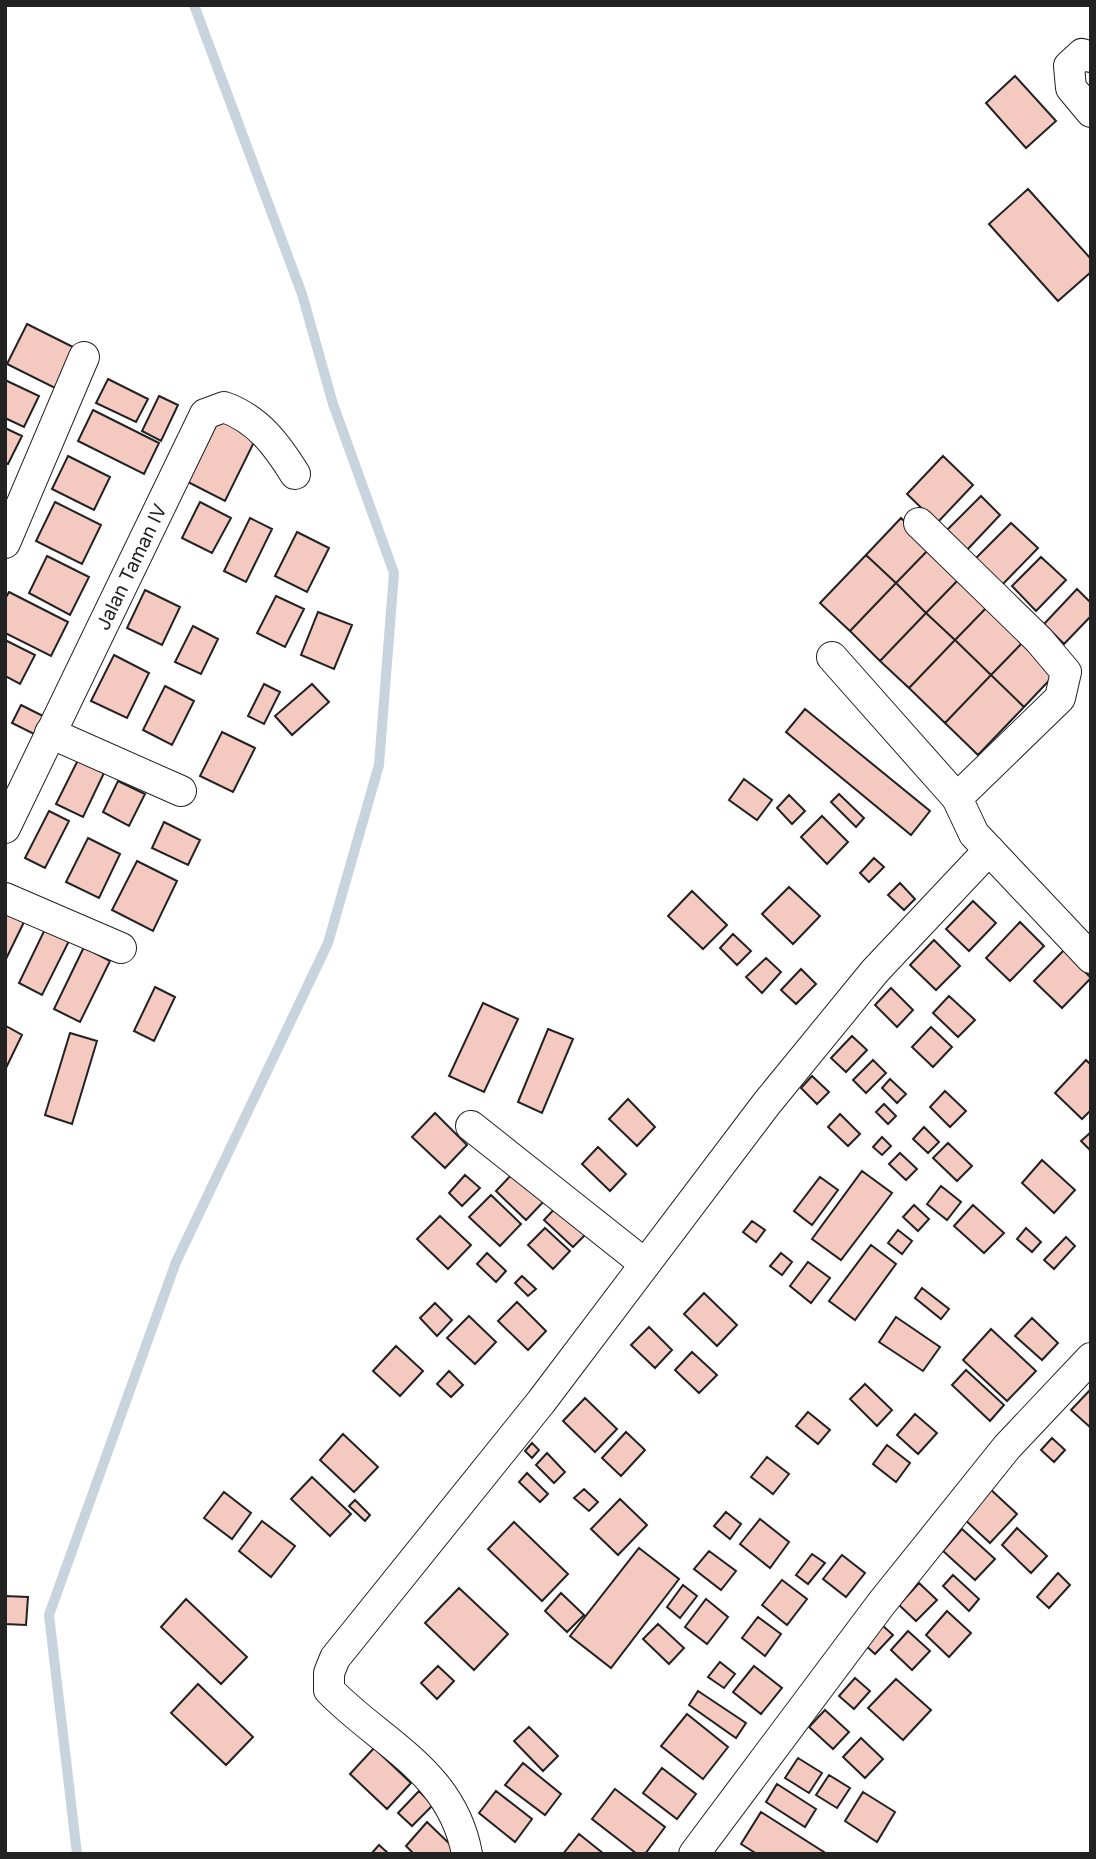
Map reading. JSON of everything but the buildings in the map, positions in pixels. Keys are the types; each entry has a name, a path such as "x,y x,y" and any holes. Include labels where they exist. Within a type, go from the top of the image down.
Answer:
{"street":[{"path":"1091,57 1082,54 1069,66 1071,88 1091,112"},
{"path":"5,543 84,358"},
{"name":"Jalan Taman IV","path":"5,828 205,414 224,407 251,421 280,450 295,474"},
{"path":"919,523 1039,640 1066,672 1066,685 1060,698 957,799"},
{"path":"832,657 957,799 974,834 1091,958"},
{"path":"50,733 181,790"},
{"path":"467,1854 452,1813 431,1780 411,1757 329,1690 329,1673 335,1658 541,1402 767,1103 875,971 989,850"},
{"path":"5,898 121,948"},
{"path":"471,1126 645,1264"},
{"path":"694,1854 881,1604 1007,1447 1091,1358"}],"waterway":[{"path":"77,1854 49,1615 176,1262 328,943 379,765 394,573 333,404 302,294 194,5"}]}
